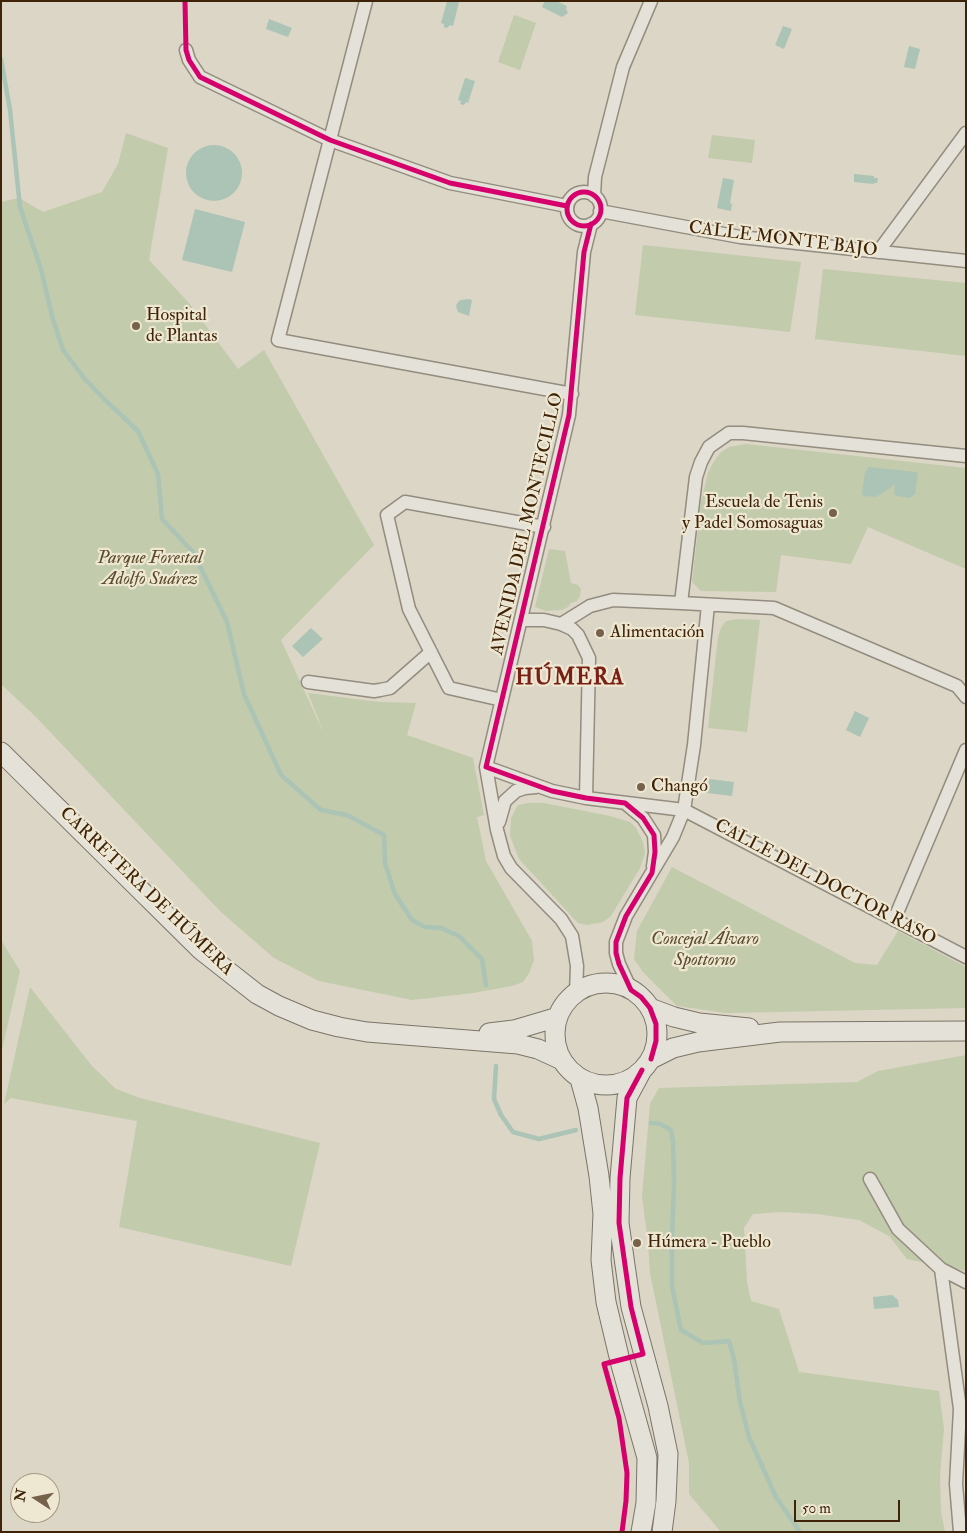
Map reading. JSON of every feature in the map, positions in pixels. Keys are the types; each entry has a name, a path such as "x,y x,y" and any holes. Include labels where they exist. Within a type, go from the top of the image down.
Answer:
{"main road":[{"name":"CARRETERA DE HÚMERA","path":"1,752 184,934 216,963 257,994 294,1013 339,1027 367,1032 518,1044 538,1049 562,1060"},
{"path":"662,1532 666,1501 668,1454 658,1406 631,1307 619,1222 620,1178 628,1098 646,1065 656,1041 656,1024 650,1008 641,997 631,990 615,984 596,984 576,993 565,1004 558,1017 555,1039 562,1060 580,1079 594,1084 610,1085 627,1081 646,1065 673,1048 698,1042 780,1032 966,1031"},
{"path":"650,1008 674,1017 699,1023 780,1032"},
{"name":"CARRETERA DE HÚMERA","path":"450,1038 514,1030 558,1017"},
{"path":"580,1079 588,1108 599,1176 603,1214 601,1260 606,1302 647,1458 646,1503 640,1532"}],"street":[{"path":"366,1 278,340 572,394"},
{"path":"588,194 595,178 623,67 651,1"},
{"path":"186,50 189,60 200,78 330,140 450,183 567,206"},
{"path":"878,252 966,133"},
{"path":"588,194 598,200 600,211 595,221 585,225 570,219 567,206 572,198 588,194"},
{"name":"CALLE MONTE BAJO","path":"600,211 740,237 966,261"},
{"name":"AVENIDA DEL MONTECILLO","path":"486,767 566,434 572,394 585,225"},
{"path":"681,603 696,478 701,462 709,447 728,433 966,456"},
{"path":"502,700 448,688 409,609 387,515 405,502 544,527"},
{"path":"561,624 590,606 613,600 774,608 957,686 966,697"},
{"path":"631,990 619,964 616,942 626,916 673,837 684,810 694,745 708,605"},
{"path":"578,635 583,615 590,606"},
{"path":"521,620 544,620 572,629 578,635 589,658 586,798"},
{"path":"308,682 374,691 390,688 431,652"},
{"path":"894,920 966,750"},
{"path":"576,993 577,966 572,936 561,919 511,868 504,856 497,830 486,767 539,786 586,798 684,810"},
{"path":"497,830 505,801 516,791 539,786"},
{"path":"625,803 643,818 654,835 655,852 652,874"},
{"name":"CALLE DEL DOCTOR RASO","path":"684,810 966,958"},
{"path":"870,1179 898,1229 941,1269 966,1282"},
{"path":"941,1269 960,1409 956,1484 960,1532"}],"green space":[{"path":"514,15 536,23 520,70 498,62"},
{"name":"Parque Forestal Adolfo Suárez","path":"126,133 168,148 149,260 189,303 238,369 264,350 374,545 281,640 325,736 308,693 379,702 416,703 407,735 473,758 484,815 477,817 486,861 532,941 534,960 523,982 512,986 473,993 412,1000 319,981 274,958 221,912 36,717 1,684 1,202 19,198 43,212 102,192 118,164"},
{"path":"712,135 755,140 752,163 708,158"},
{"path":"643,245 801,262 790,332 635,315"},
{"path":"823,269 966,283 966,356 815,339"},
{"name":"Escuela de Tenis y Padel Somosaguas","path":"746,444 966,468 966,569 868,527 851,564 781,555 776,592 701,591 692,582 701,502 708,473 720,453 729,447"},
{"path":"549,549 565,551 571,583 578,585 581,589 577,601 562,610 546,611 535,607"},
{"path":"738,619 760,620 747,732 708,728 718,637 726,621"},
{"path":"544,803 610,816 630,822 636,828 643,842 645,853 640,868 611,916 603,922 587,925 578,923 519,859 510,836 511,818 518,805"},
{"name":"Concejal Álvaro Spottorno","path":"672,867 855,963 877,965 898,931 966,967 966,1008 726,1013 677,1006 643,972 634,959 637,931"},
{"path":"1,940 20,971 1,1054"},
{"path":"30,987 92,1066 116,1089 140,1098 320,1143 291,1266 119,1227 137,1121 11,1098 4,1104"},
{"path":"966,1055 966,1271 907,1259 889,1236 859,1220 817,1214 781,1212 753,1214 744,1228 747,1282 751,1301 779,1309 799,1372 939,1391 944,1429 940,1474 941,1512 945,1532 721,1532 689,1494 689,1463 650,1273 642,1197 650,1104 659,1088 857,1082 878,1071"}],"shaded area":[{"path":"447,1 459,2 453,26 450,25 447,28 441,23"},
{"path":"545,1 556,1 567,6 568,13 562,17 542,7"},
{"path":"269,19 292,28 288,37 266,29"},
{"path":"783,26 792,29 784,49 775,45"},
{"path":"909,46 920,49 915,69 904,67"},
{"path":"465,78 475,81 468,103 466,102 464,105 460,104 461,101 458,100"},
{"path":"214,145 225,147 234,153 240,162 242,173 240,184 234,193 225,199 214,201 203,199 194,193 188,184 186,173 188,162 194,153 203,147"},
{"path":"854,174 874,176 874,178 878,178 877,183 854,182"},
{"path":"723,178 734,180 730,203 732,204 731,211 717,208"},
{"path":"195,209 245,222 232,272 182,260"},
{"path":"472,300 469,316 458,312 456,306 458,302"},
{"path":"869,467 918,473 915,494 910,498 896,496 894,493 895,485 876,497 864,496 862,494 865,472"},
{"path":"311,628 323,639 303,657 292,646"},
{"path":"855,711 869,718 860,737 846,730"},
{"path":"709,779 734,782 732,796 707,793"},
{"path":"892,1295 898,1300 899,1307 874,1309 873,1297"}],"waterway":[{"path":"1,59 10,110 20,207 41,269 52,316 63,350 84,378 138,431 158,474 162,519 193,552 227,622 244,694 281,775 321,810 347,815 384,835 385,863 395,894 412,920 425,927 441,928 459,936 482,959 486,985"},
{"path":"496,1066 494,1099 501,1115 513,1132 539,1139 576,1130"},
{"path":"651,1123 660,1124 671,1130 673,1142 672,1286 681,1330 703,1343 729,1341 734,1359 740,1402 749,1437 776,1497 800,1532"}],"cycle path":[{"path":"185,1 186,50 189,60 200,77 330,140 450,183 567,206"},
{"path":"584,192 596,197 601,209 596,221 584,226 572,221 567,209 572,197 584,192"},
{"path":"591,224 584,252 569,415 486,767 552,791 625,803 643,818 654,835 655,852 652,873 626,916 616,942 619,964 631,990 641,997 650,1008 656,1024 656,1041 651,1059"},
{"path":"622,1532 627,1473 619,1418 604,1364 643,1354 631,1307 619,1223 620,1178 627,1098 642,1070"}],"place":[{"name":"Hospital de Plantas","path":"136,326"},
{"name":"Escuela de Tenis y Padel Somosaguas","path":"833,513"},
{"name":"Alimentación","path":"600,633"},
{"name":"Changó","path":"641,787"},
{"name":"Húmera - Pueblo","path":"637,1243"}],"district":[{"name":"HÚMERA","path":"570,679"}]}
